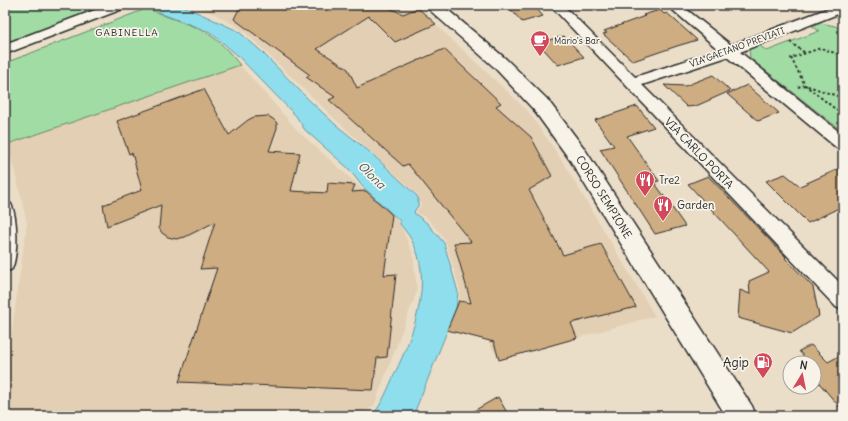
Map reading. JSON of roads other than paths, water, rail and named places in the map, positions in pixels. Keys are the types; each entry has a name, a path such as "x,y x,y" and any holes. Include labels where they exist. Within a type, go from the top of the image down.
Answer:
{"main road":[{"name":"CORSO SEMPIONE","path":"432,5 500,63 540,104 577,154 742,416"}],"street":[{"path":"5,49 120,5"},
{"name":"VIA CARLO PORTA","path":"556,5 843,300"},
{"path":"673,5 843,144"},
{"name":"VIA GAETANO PREVIATI","path":"631,83 729,51 843,7"},
{"path":"829,13 843,23"},
{"path":"5,209 7,228 5,264"}],"water":[{"name":"Olona","path":"148,5 181,5 238,31 261,51 336,125 371,153 418,197 418,206 414,213 427,223 444,243 458,292 456,309 413,416 372,416 382,401 402,358 419,307 421,272 418,255 411,239 400,224 400,221 362,186 348,168 305,130 296,116 237,55 210,32 162,14"}],"place":[{"name":"Mario's Bar","path":"540,57"},
{"name":"Tre2","path":"645,197"},
{"name":"Garden","path":"663,222"},
{"name":"Agip","path":"763,379"}],"district":[{"name":"GABINELLA","path":"127,32"}]}
